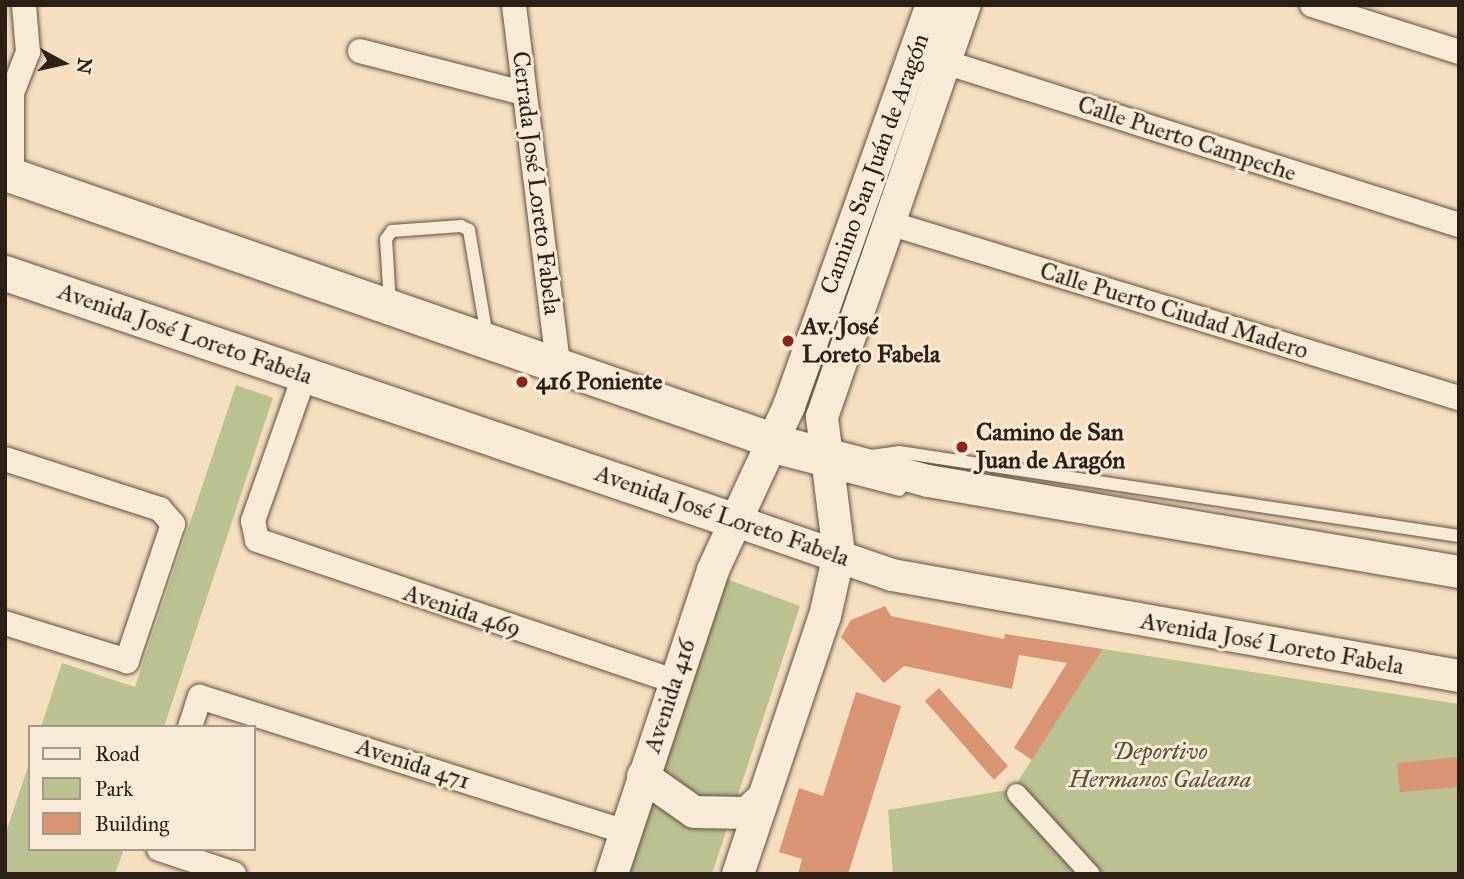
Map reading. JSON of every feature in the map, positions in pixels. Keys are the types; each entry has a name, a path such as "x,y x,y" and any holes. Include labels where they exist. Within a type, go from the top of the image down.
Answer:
{"main road":[{"path":"8,179 558,361 769,448"},
{"name":"Avenida José Loreto Fabela","path":"5,273 733,520"}],"street":[{"path":"8,179 12,93 28,51 24,5"},
{"name":"Cerrada José Loreto Fabela","path":"514,5 558,361"},
{"name":"Camino San Juán de Aragón","path":"733,520 769,448 932,5"},
{"name":"Camino San Juán de Aragón","path":"839,554 830,462 822,417 965,5"},
{"path":"1312,5 1459,52"},
{"path":"360,51 524,93"},
{"name":"Calle Puerto Campeche","path":"916,51 946,63 1459,225"},
{"path":"872,169 903,178"},
{"name":"Calle Puerto Ciudad Madero","path":"889,223 1459,398"},
{"path":"840,261 872,272"},
{"name":"Avenida 469","path":"304,374 254,535 262,544 674,681"},
{"path":"769,448 928,481 1459,572"},
{"path":"5,459 171,517 172,530 127,661 5,623"},
{"name":"Avenida José Loreto Fabela","path":"733,520 839,554 892,575 1459,676"},
{"name":"Avenida 416","path":"612,874 674,681 733,520"},
{"path":"737,874 825,616 839,554"},
{"name":"Avenida 471","path":"191,725 200,697 626,832"},
{"path":"643,776 694,812 747,813 763,798"},
{"path":"1016,793 1090,874"},
{"path":"165,851 234,874"}],"lane":[{"path":"8,179 769,448"},
{"path":"390,304 386,239 391,231 461,226 469,230 487,336"},
{"path":"830,462 899,452 1459,536"},
{"path":"830,462 923,495 1459,586"}],"green space":[{"path":"236,385 273,398 165,725 42,725 62,663 135,687"},
{"path":"721,577 800,606 712,874 622,874"},
{"name":"Deportivo Hermanos Galeana","path":"1103,649 1459,704 1459,874 893,874 888,810 1013,789"},
{"path":"28,767 28,851 123,851 115,874 5,874 5,835"}],"building":[{"path":"885,606 891,616 1004,639 1005,634 1103,649 1032,760 1014,748 1067,663 1019,655 1012,689 904,666 884,683 841,637 851,620"},
{"path":"939,688 1008,766 994,780 925,701"},
{"path":"856,692 901,706 848,874 798,874 802,859 779,852 799,788 823,796"},
{"path":"1459,757 1459,787 1400,792 1397,763"}],"place":[{"name":"Av. José Loreto Fabela","path":"788,341"},
{"name":"416 Poniente","path":"522,382"},
{"name":"Camino de San Juan de Aragón","path":"962,447"}]}
